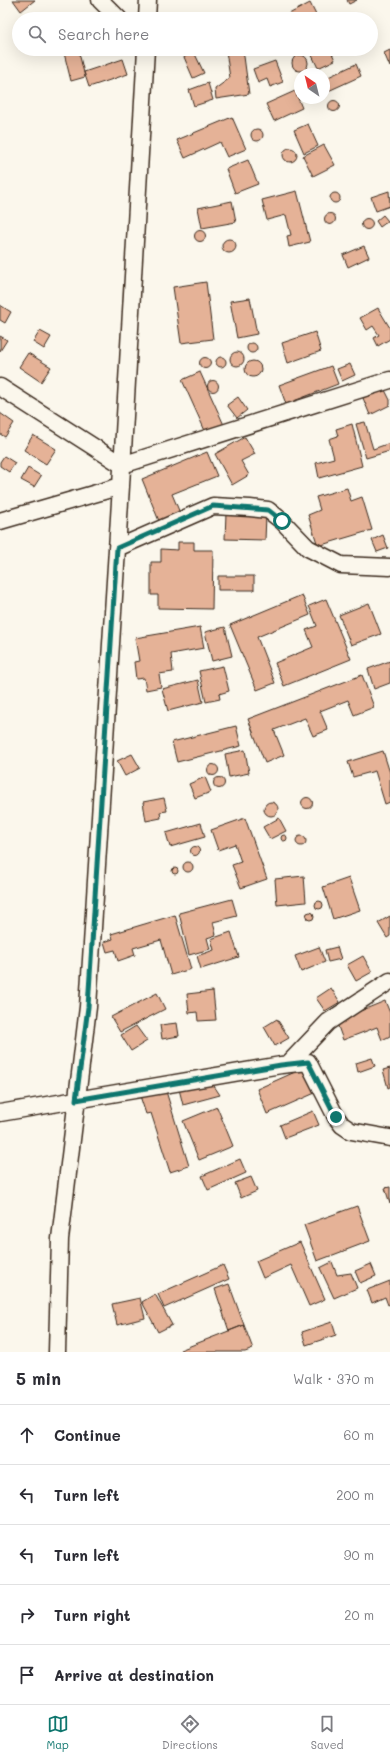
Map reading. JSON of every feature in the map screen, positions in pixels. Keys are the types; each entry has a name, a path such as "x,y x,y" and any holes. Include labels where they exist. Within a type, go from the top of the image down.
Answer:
{"street":[{"path":"100,0 112,12"},
{"path":"147,12 148,0"},
{"path":"57,1352 60,1239 88,1007 121,486 146,56"},
{"path":"122,465 390,380"},
{"path":"0,387 122,465"},
{"path":"0,521 121,486"},
{"path":"117,548 213,506 250,508 268,510 308,548 341,565 390,567"},
{"path":"288,1064 328,1022 390,981"},
{"path":"0,1114 288,1064 308,1062 336,1117 342,1125 351,1130 390,1138"}],"building":[{"path":"13,0 35,0 21,11"},
{"path":"347,0 357,0 349,4"},
{"path":"310,3 314,12 293,12"},
{"path":"390,50 390,67 384,53"},
{"path":"65,56 80,56 85,77 71,81"},
{"path":"196,56 204,73 193,78 184,57"},
{"path":"227,56 244,56 249,94 216,99 215,89 230,78"},
{"path":"297,56 303,56 308,63 305,68 295,68 293,66 293,60"},
{"path":"312,56 333,56 335,60 318,68"},
{"path":"123,59 128,74 89,87 84,72"},
{"path":"275,61 283,82 270,87 267,79 258,83 253,69"},
{"path":"356,64 361,76 330,90 330,76"},
{"path":"208,83 213,100 194,106 189,90"},
{"path":"294,91 294,104 300,104 302,108 274,121 266,104"},
{"path":"336,101 339,104 338,110 330,110 330,102"},
{"path":"232,117 246,149 227,157 220,142 185,158 177,140"},
{"path":"308,124 318,146 304,153 294,130"},
{"path":"257,129 261,131 263,135 261,139 257,141 253,139 251,135 253,131"},
{"path":"324,145 335,165 313,176 303,156"},
{"path":"290,148 295,150 297,155 295,160 290,162 285,160 283,155 285,150"},
{"path":"248,160 258,184 235,193 226,169"},
{"path":"297,191 310,242 289,247 287,236 291,235 286,215 267,220 262,200"},
{"path":"389,191 390,206 376,211 371,197"},
{"path":"333,193 337,193 339,194 339,202 333,203 330,200 330,196"},
{"path":"232,201 236,222 202,228 198,208"},
{"path":"328,214 332,214 334,215 334,223 328,224 325,221 325,217"},
{"path":"383,215 388,221 380,227 376,221"},
{"path":"365,219 369,219 371,220 371,228 365,229 362,226 362,222"},
{"path":"198,231 202,231 204,232 204,240 198,241 195,238 195,234"},
{"path":"226,239 232,239 236,243 236,249 232,253 226,253 222,249 222,243"},
{"path":"364,246 369,257 348,267 343,255"},
{"path":"206,282 213,339 181,343 173,287"},
{"path":"250,298 257,334 237,338 230,301"},
{"path":"0,305 11,312 5,323 0,320"},
{"path":"378,308 390,328 390,339 378,346 374,338 379,335 373,326 367,330 360,318"},
{"path":"40,331 51,337 44,349 33,342"},
{"path":"315,332 321,351 288,363 282,343"},
{"path":"0,336 7,340 0,351"},
{"path":"252,343 257,348 252,353 247,348"},
{"path":"237,352 242,354 244,359 242,364 237,366 232,364 230,359 232,354"},
{"path":"28,353 51,367 41,382 19,367"},
{"path":"221,357 226,362 221,367 216,362"},
{"path":"203,358 207,358 209,359 209,367 203,368 200,365 200,361"},
{"path":"253,361 259,363 261,369 259,375 253,377 247,375 245,369 247,363"},
{"path":"350,364 355,375 342,381 337,369"},
{"path":"331,366 338,384 286,404 279,385"},
{"path":"200,372 224,425 206,433 182,380"},
{"path":"213,380 217,382 219,386 217,390 213,392 209,390 207,386 209,382"},
{"path":"384,388 390,400 390,405 370,415 363,398"},
{"path":"238,397 247,410 237,418 227,405"},
{"path":"0,413 14,423 5,437 0,434"},
{"path":"365,422 373,449 390,443 390,451 366,458 356,424"},
{"path":"352,424 362,466 319,478 316,463 334,458 329,439 338,436 336,429"},
{"path":"33,435 56,449 46,464 24,450"},
{"path":"245,437 255,454 241,461 249,475 232,485 215,454"},
{"path":"207,452 217,476 172,494 180,513 159,521 142,479"},
{"path":"4,456 15,463 9,472 0,466 0,462"},
{"path":"28,468 41,476 34,487 21,480"},
{"path":"347,488 351,501 362,497 372,530 318,546 308,515 320,510 316,497"},
{"path":"226,513 266,515 265,540 225,539"},
{"path":"383,535 388,548 377,552 372,540"},
{"path":"178,542 194,542 194,550 213,550 212,609 158,608 158,595 151,595 151,562 161,562 161,549 178,550"},
{"path":"218,576 254,576 254,590 218,590"},
{"path":"302,595 310,615 257,637 275,683 257,690 230,625"},
{"path":"326,599 351,659 284,686 275,663 313,647 306,630 317,626 309,606"},
{"path":"369,603 381,634 351,645 339,615"},
{"path":"200,627 204,648 171,654 173,672 159,674 161,687 146,690 144,678 136,679 134,662 139,661 135,638"},
{"path":"225,627 232,656 212,661 205,632"},
{"path":"390,661 390,683 374,689 368,669"},
{"path":"223,666 229,691 219,694 220,699 206,702 199,671"},
{"path":"362,675 374,707 354,715 348,700 320,711 328,730 313,736 305,718 274,730 284,755 265,763 248,719"},
{"path":"198,680 203,702 168,711 162,689"},
{"path":"236,726 241,746 177,762 172,742"},
{"path":"245,750 249,773 229,777 225,754"},
{"path":"383,751 390,773 390,802 385,804 375,771 353,777 348,762"},
{"path":"132,754 140,768 125,776 117,761"},
{"path":"213,764 217,766 219,770 217,774 213,776 209,774 207,770 209,766"},
{"path":"205,777 211,792 195,798 189,784"},
{"path":"217,778 221,778 223,779 223,787 217,788 214,785 214,781"},
{"path":"164,798 167,811 160,812 161,818 146,821 143,802"},
{"path":"305,798 309,798 311,799 311,807 305,808 302,805 302,801"},
{"path":"271,802 276,804 278,809 276,814 271,816 266,814 264,809 266,804"},
{"path":"245,818 267,879 241,888 232,865 241,862 235,844 218,850 211,830"},
{"path":"279,818 286,831 270,839 263,827"},
{"path":"201,823 205,837 170,847 166,833"},
{"path":"284,835 287,838 284,841 281,838"},
{"path":"299,836 303,836 305,837 305,845 299,846 296,843 296,839"},
{"path":"195,846 200,851 195,856 190,851"},
{"path":"186,862 190,862 192,863 192,871 186,872 183,869 183,865"},
{"path":"175,868 178,871 175,874 172,871"},
{"path":"304,876 306,902 277,905 275,879"},
{"path":"349,878 360,910 333,919 323,887"},
{"path":"232,899 237,916 213,922 216,935 207,938 210,949 189,955 179,913"},
{"path":"317,901 321,901 323,905 321,909 317,909 315,907 315,903"},
{"path":"310,912 313,913 313,919 310,920 307,919 306,916 307,913"},
{"path":"175,915 191,969 171,975 161,940 133,948 135,955 118,961 115,950 107,952 104,942 113,939 111,934"},
{"path":"390,916 390,936 387,938 378,923"},
{"path":"231,932 239,957 201,969 197,956 214,950 211,939"},
{"path":"319,947 325,962 301,972 295,956"},
{"path":"337,947 341,959 328,962 325,950"},
{"path":"363,956 372,972 356,981 347,965"},
{"path":"331,988 340,1002 325,1011 316,998"},
{"path":"213,991 216,1020 198,1021 197,1012 189,1013 187,994"},
{"path":"157,993 165,1009 120,1032 111,1017"},
{"path":"385,1001 390,1013 390,1036 382,1040 377,1027 343,1040 336,1021"},
{"path":"277,1019 289,1038 275,1046 264,1027"},
{"path":"177,1023 179,1036 162,1039 160,1025"},
{"path":"136,1026 147,1041 131,1051 121,1035"},
{"path":"372,1058 375,1066 358,1072 356,1063"},
{"path":"304,1068 315,1093 267,1114 257,1089"},
{"path":"390,1068 390,1087 388,1088 383,1070"},
{"path":"210,1080 220,1095 183,1105 179,1089"},
{"path":"165,1088 189,1166 170,1172 151,1113 146,1114 140,1096"},
{"path":"217,1107 233,1146 199,1160 183,1121"},
{"path":"313,1111 319,1125 285,1138 280,1125"},
{"path":"240,1159 246,1173 208,1190 202,1176"},
{"path":"251,1177 257,1191 241,1198 235,1183"},
{"path":"390,1187 390,1204 385,1188"},
{"path":"357,1206 370,1241 317,1261 304,1225"},
{"path":"300,1242 325,1299 309,1306 291,1265 263,1278 256,1261"},
{"path":"332,1262 337,1275 351,1273 357,1288 334,1298 320,1268"},
{"path":"371,1264 376,1276 360,1283 355,1271"},
{"path":"223,1265 229,1279 164,1308 158,1294"},
{"path":"390,1281 390,1304 388,1305 385,1297 372,1303 367,1290"},
{"path":"229,1284 244,1325 229,1331 215,1289"},
{"path":"155,1294 172,1325 158,1332 142,1302"},
{"path":"140,1298 145,1318 117,1325 112,1304"},
{"path":"332,1322 336,1335 306,1345 302,1332"},
{"path":"244,1325 253,1349 245,1352 181,1352 180,1350"}],"route":[{"path":"282,521 268,510 213,506 162,527 117,548 88,1007 76,1100 281,1065 308,1062 336,1117"}]}
